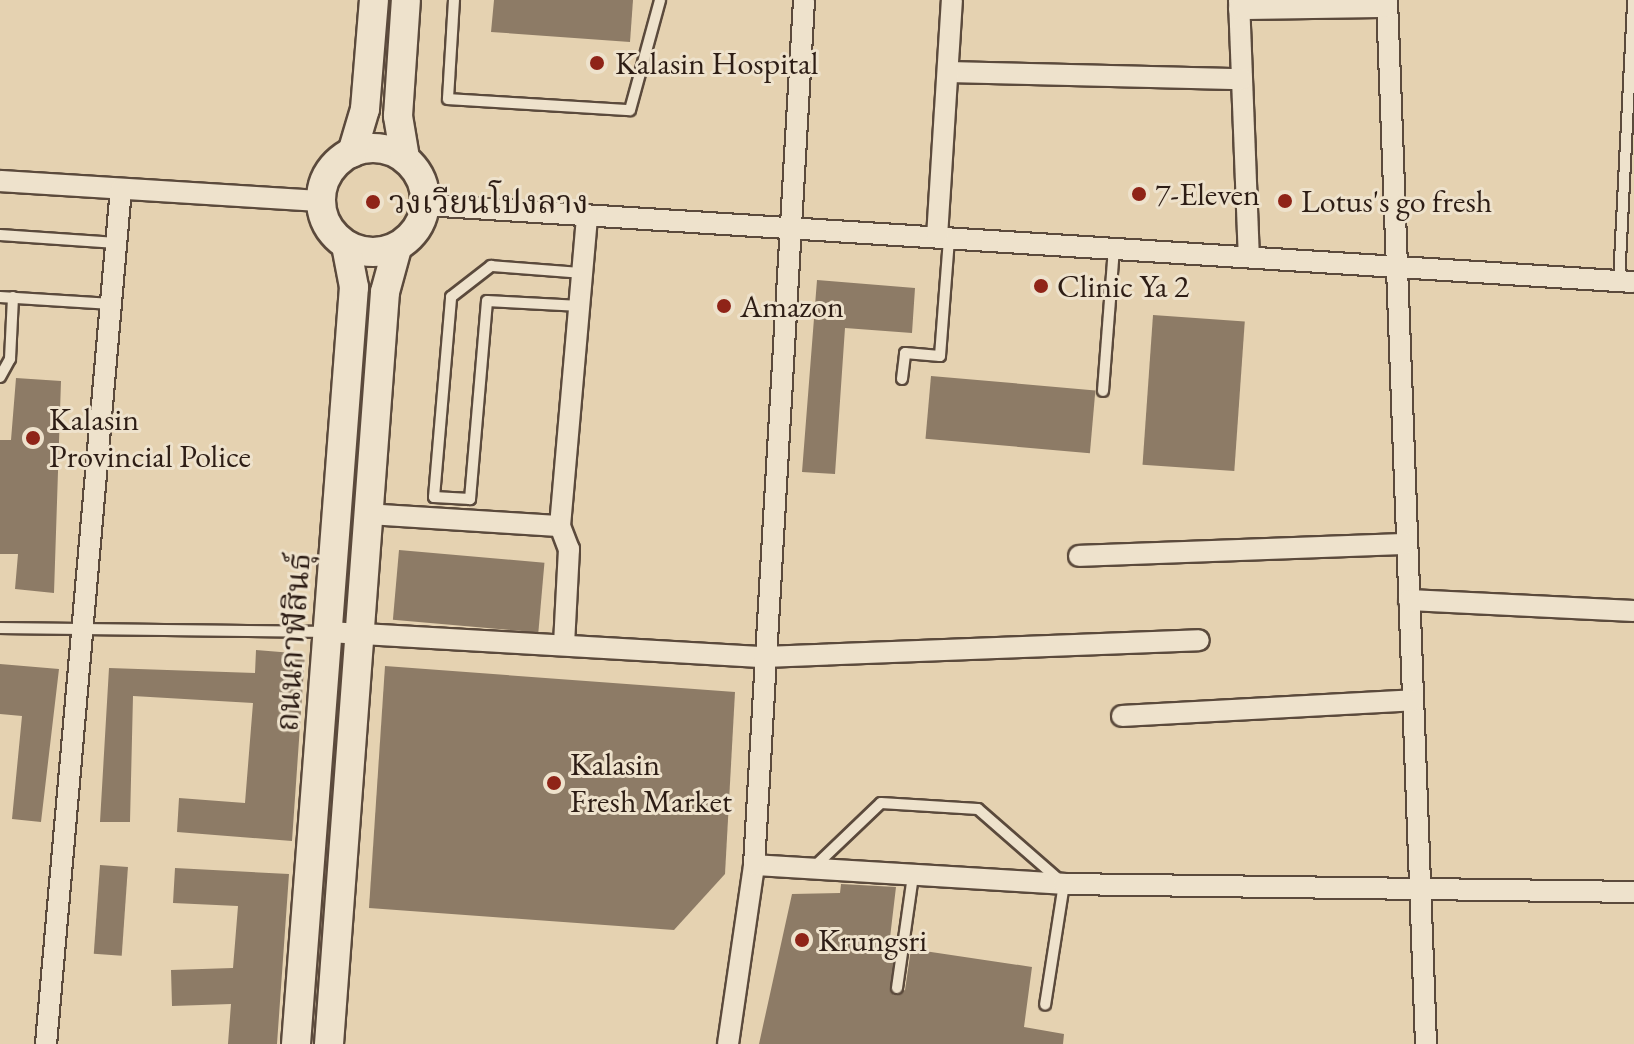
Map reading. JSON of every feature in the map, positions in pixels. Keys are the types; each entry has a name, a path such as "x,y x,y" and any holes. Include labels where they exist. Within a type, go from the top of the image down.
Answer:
{"main road":[{"path":"352,153 365,109 374,0"},
{"path":"405,158 374,148 352,153 332,169 321,201 328,226 346,245 380,253 397,248 416,230 426,205 422,181 405,158 398,116 406,0"},
{"name":"ถนนกาฬสินธุ์","path":"296,1044 354,287 346,245"},
{"name":"ถนนกาฬสินธุ์","path":"329,1044 385,292 397,248"}],"street":[{"path":"728,1044 754,865 804,0"},
{"path":"943,238 952,0"},
{"path":"1249,257 1239,4 1387,3 1426,1044"},
{"path":"948,72 1242,79"},
{"path":"0,181 321,201"},
{"path":"46,1044 121,189"},
{"path":"426,205 1626,281"},
{"path":"564,644 569,549 560,526 587,217"},
{"path":"367,514 560,526"},
{"path":"1079,556 1407,544"},
{"path":"1409,600 1634,611"},
{"path":"328,632 764,657 1199,640"},
{"path":"1122,716 1413,700"},
{"path":"754,865 1064,884 1634,892"}],"lane":[{"path":"454,0 448,99 630,110 660,0"},
{"path":"1626,281 1633,0"},
{"path":"0,235 117,243"},
{"path":"902,379 905,353 940,356 943,238"},
{"path":"1103,391 1114,248"},
{"path":"580,306 487,301 470,499 434,497 451,297 491,266 583,273"},
{"path":"0,297 112,304"},
{"path":"0,377 10,359 13,297"},
{"path":"0,628 328,632"},
{"path":"813,869 881,803 978,809 1064,884 1045,1005"},
{"path":"897,988 913,875"}],"building":[{"path":"494,0 633,0 630,42 491,32"},
{"path":"817,280 915,288 912,333 845,328 835,474 802,472"},
{"path":"1153,315 1245,321 1234,471 1143,465"},
{"path":"931,376 1095,390 1090,453 926,439"},
{"path":"16,378 61,381 54,593 15,589 18,554 0,554 0,440 11,440"},
{"path":"399,550 544,563 538,632 393,620"},
{"path":"256,650 305,654 292,841 177,832 179,798 245,803 253,703 133,696 130,822 100,822 109,668 255,673"},
{"path":"0,664 59,669 41,822 12,819 22,716 0,714"},
{"name":"Kalasin Fresh Market","path":"385,666 735,692 725,874 674,930 369,908"},
{"path":"100,865 128,867 122,956 94,954"},
{"path":"175,868 289,874 277,1044 228,1044 231,1004 172,1006 171,970 233,968 238,906 173,903"},
{"path":"841,884 896,887 889,946 895,947 893,995 905,990 911,949 1032,967 1024,1027 1064,1034 1063,1044 759,1044 792,894 840,893"}],"place":[{"name":"Kalasin Hospital","path":"597,63"},
{"name":"7-Eleven","path":"1139,194"},
{"name":"Lotus's go fresh","path":"1285,201"},
{"name":"วงเวียนโปงลาง","path":"373,202"},
{"name":"Clinic Ya 2","path":"1041,286"},
{"name":"Amazon","path":"724,306"},
{"name":"Kalasin Provincial Police","path":"33,438"},
{"name":"Kalasin Fresh Market","path":"554,783"},
{"name":"Krungsri","path":"802,940"}]}
